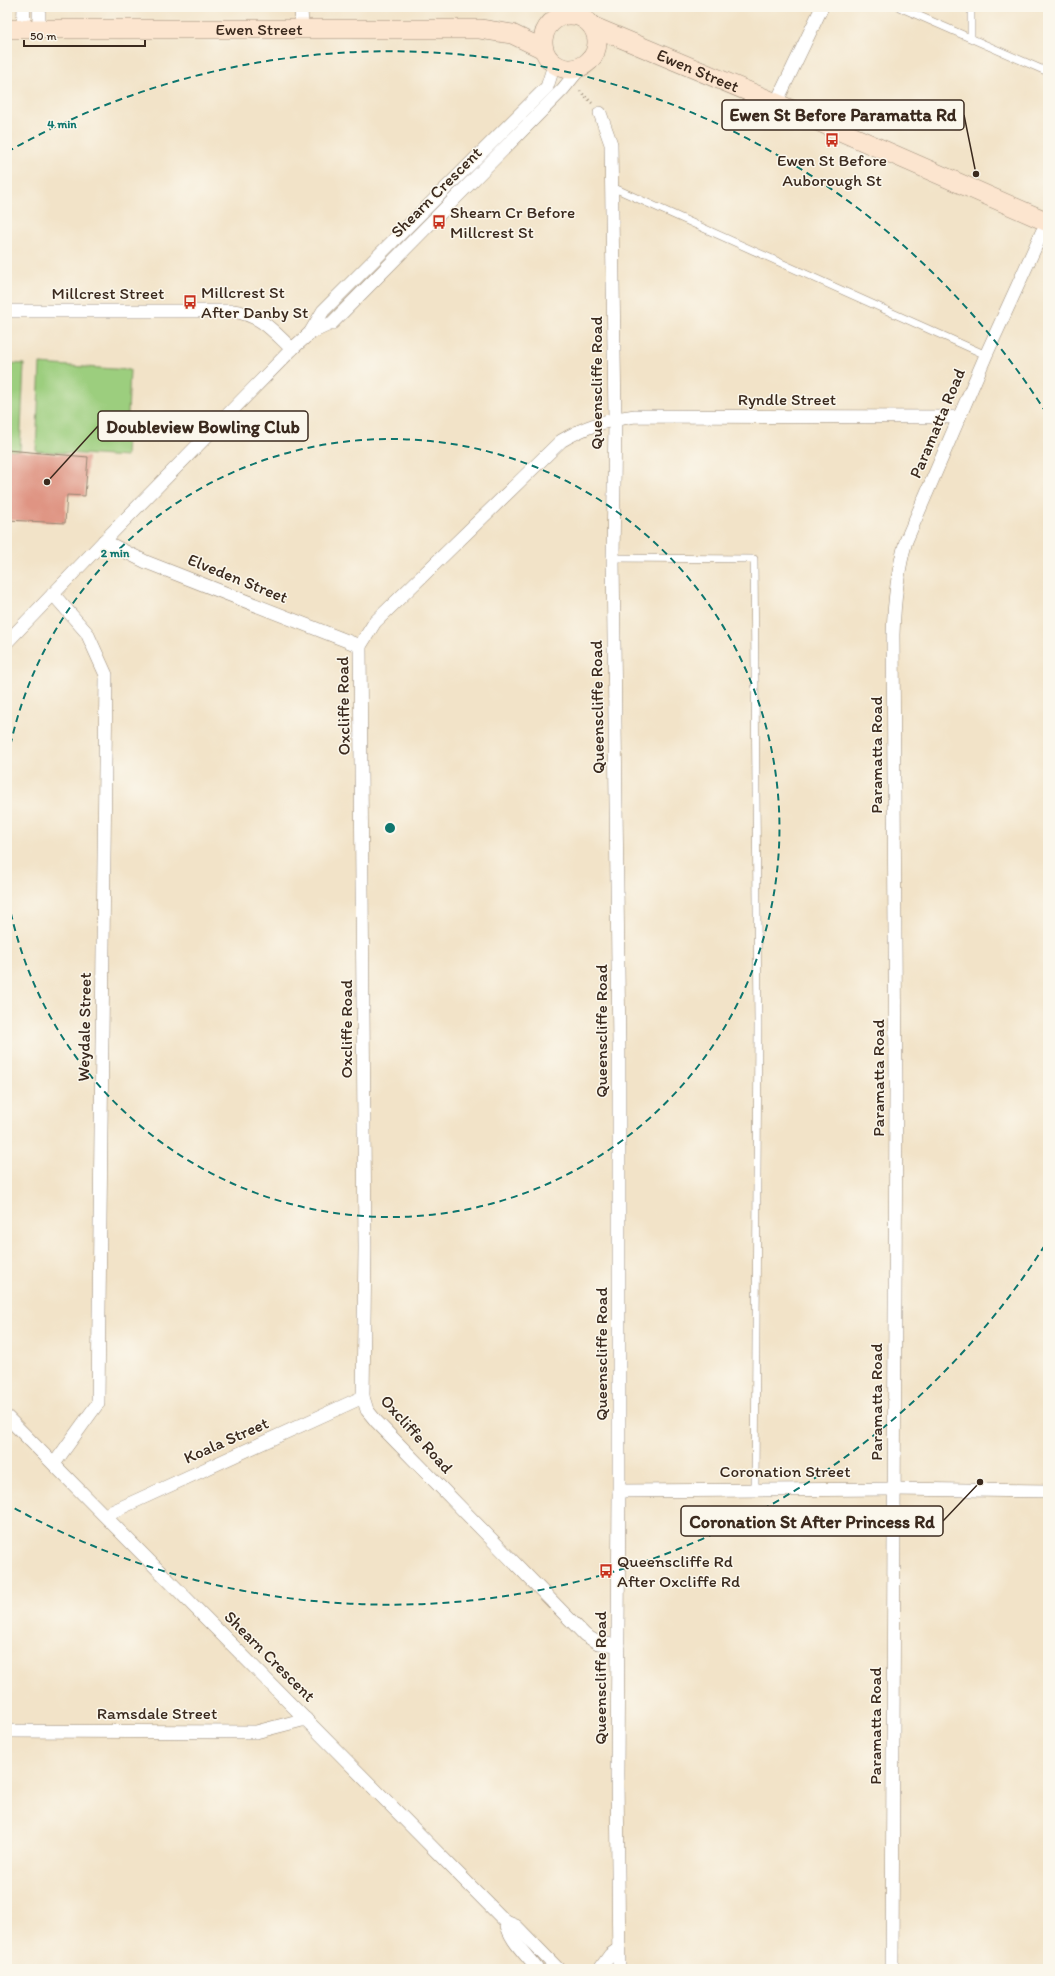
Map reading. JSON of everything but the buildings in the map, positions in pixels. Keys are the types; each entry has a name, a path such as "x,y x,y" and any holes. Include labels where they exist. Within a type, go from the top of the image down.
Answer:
{"main road":[{"name":"Ewen Street","path":"512,34 554,17 569,15 585,17 634,42 1048,221"},
{"path":"543,49 542,39 554,17"},
{"path":"554,65 563,68 580,68 591,60 596,52 598,43 596,34 585,17"},
{"name":"Ewen Street","path":"23,29 480,29 512,34 543,49 547,58 554,65"},
{"path":"596,52 634,42"}],"street":[{"path":"23,29 24,7"},
{"path":"23,29 39,7"},
{"path":"301,7 302,29"},
{"path":"776,103 822,7"},
{"name":"Shearn Crescent","path":"310,334 323,311 547,87 554,65"},
{"name":"Shearn Crescent","path":"7,642 104,540 292,349 310,334 332,323 563,89 580,68"},
{"name":"Queenscliffe Road","path":"600,113 611,144 615,419 613,558 619,1048 617,1950 620,1961 618,1969"},
{"name":"Paramatta Road","path":"892,1969 896,1084 894,601 900,562 906,540 986,355 1048,221"},
{"name":"Millcrest Street","path":"7,311 233,311 247,313 260,319 292,349"},
{"name":"Ryndle Street","path":"615,419 635,416 959,417"},
{"name":"Oxcliffe Road","path":"615,419 580,429 561,441 375,622 360,646 365,1248 363,1397 367,1410 376,1421 585,1635 598,1643 618,1645"},
{"name":"Elveden Street","path":"104,540 146,562 360,646"},
{"name":"Weydale Street","path":"53,594 87,633 106,675 98,1403 54,1464"},
{"name":"Koala Street","path":"104,1515 363,1397"},
{"name":"Shearn Crescent","path":"7,1417 506,1922 516,1926 558,1969"},
{"name":"Coronation Street","path":"619,1491 894,1489 1048,1491"},
{"name":"Ramsdale Street","path":"7,1731 256,1732 306,1719"},
{"name":"Shearn Crescent","path":"506,1922 508,1930 516,1943 536,1969"},
{"path":"600,1969 610,1955 617,1950"}],"lane":[{"path":"898,7 971,37 1048,72"},
{"path":"971,7 971,37"},
{"path":"612,187 986,355"},
{"path":"613,558 754,559 758,1016 755,1489"}],"green space":[{"path":"7,363 24,364 20,451 7,450"},
{"path":"40,364 130,370 126,457 36,451"}],"place":[{"name":"Ewen St Before Auborough St","path":"832,140"},
{"name":"Ewen St Before Paramatta Rd","path":"976,174"},
{"name":"Shearn Cr Before Millcrest St","path":"439,222"},
{"name":"Millcrest St After Danby St","path":"190,302"},
{"name":"Doubleview Bowling Club","path":"47,482"},
{"name":"Coronation St After Princess Rd","path":"980,1482"},
{"name":"Queenscliffe Rd After Oxcliffe Rd","path":"606,1571"}]}
